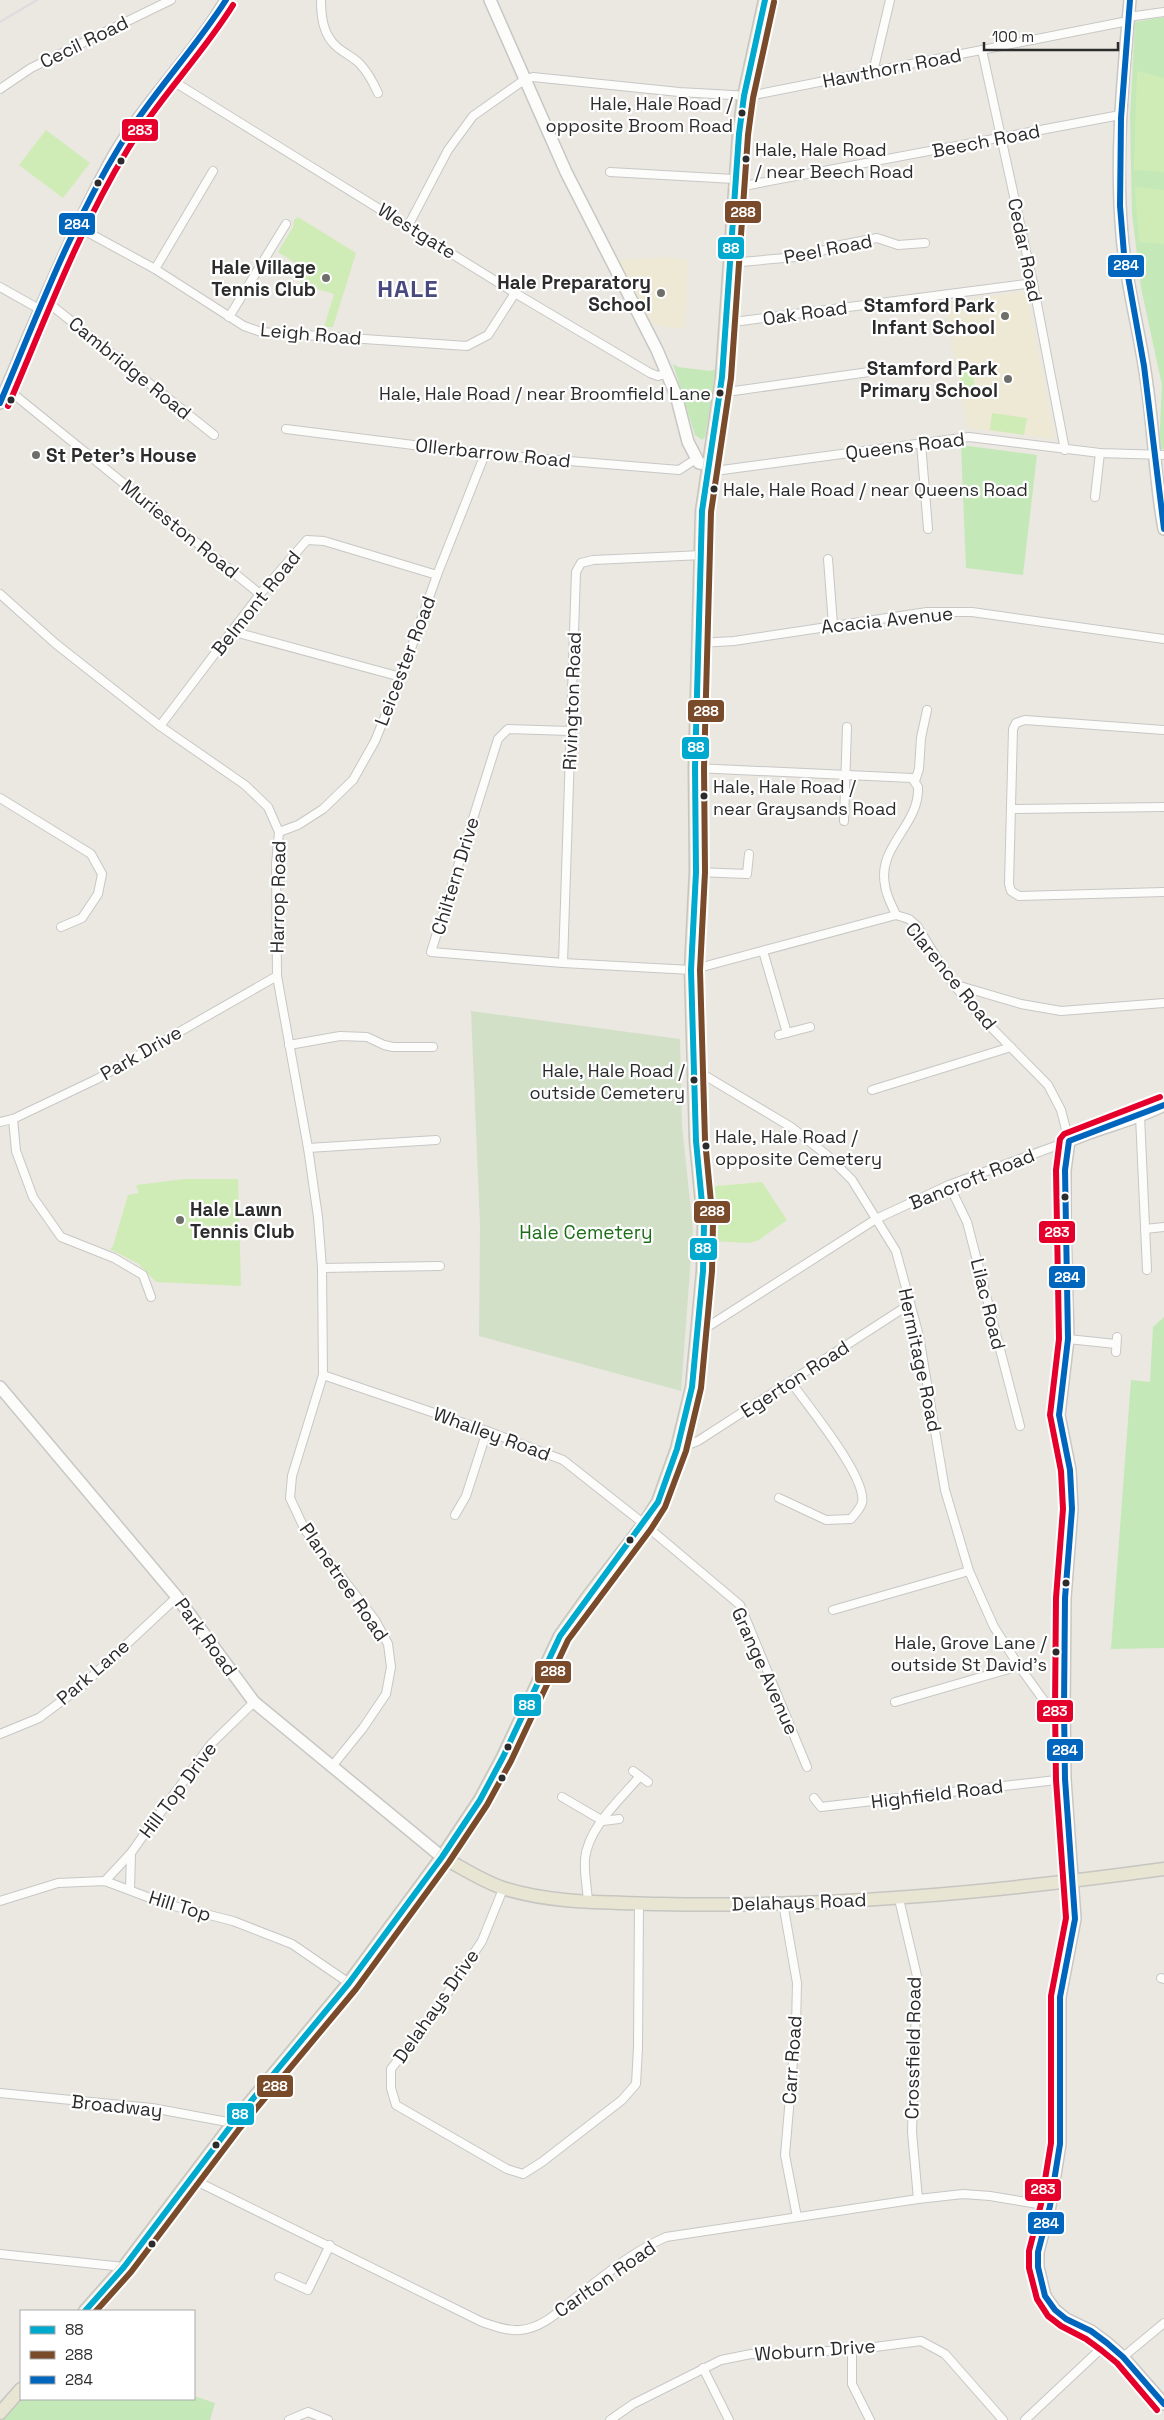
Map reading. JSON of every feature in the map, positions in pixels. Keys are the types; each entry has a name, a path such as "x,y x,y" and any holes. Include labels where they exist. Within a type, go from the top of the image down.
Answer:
{"main road":[{"path":"86,2310 124,2267 233,2123 349,1983 442,1857 480,1800 503,1758 560,1636 586,1598 644,1524 666,1483 677,1449 692,1388 698,1333 704,1224 696,1141 691,970 696,872 695,768 703,555 704,465 720,393 734,184 744,96 765,0"},
{"name":"Delahays Road","path":"442,1857 503,1889 530,1896 639,1903 784,1904 900,1899 1072,1881 1164,1869"},
{"path":"0,2413 20,2390"}],"street":[{"name":"Cecil Road","path":"0,89 31,68 171,0"},
{"path":"0,403 78,227 109,163 168,78 213,22 226,0"},
{"path":"321,0 322,24 328,36 336,46 359,63 372,80 378,93"},
{"path":"490,0 566,172 668,373 688,442 704,465"},
{"path":"873,72 890,0"},
{"path":"1130,0 1120,115 1122,234 1128,285 1159,455 1164,528"},
{"name":"Hawthorn Road","path":"524,80 533,77 679,92 756,96 1164,12"},
{"name":"Cedar Road","path":"982,50 1033,283 1065,450"},
{"name":"Westgate","path":"168,78 515,293 654,375 668,373"},
{"path":"408,226 448,150 472,116 524,80"},
{"name":"Beech Road","path":"610,172 734,184 1001,138 1120,115"},
{"path":"155,270 213,171"},
{"path":"229,317 286,224"},
{"name":"Leigh Road","path":"78,227 155,270 244,326 261,332 467,346 488,335 515,293"},
{"name":"Peel Road","path":"730,263 807,256 836,246 877,238 898,245 925,242"},
{"name":"Oak Road","path":"726,323 1033,283"},
{"name":"Cambridge Road","path":"0,287 43,305 214,435"},
{"path":"720,393 869,372"},
{"name":"Murieston Road","path":"6,388 260,594"},
{"name":"Ollerbarrow Road","path":"286,429 485,454 678,470 704,465"},
{"name":"Queens Road","path":"704,465 969,437 1065,450 1159,455"},
{"path":"921,443 928,529"},
{"path":"1096,496 1100,453"},
{"name":"Leicester Road","path":"279,832 298,825 323,810 353,780 375,741 401,677 437,575 485,454"},
{"name":"Belmont Road","path":"160,726 260,594 308,540 324,541 437,575"},
{"name":"Rivington Road","path":"563,964 576,572 581,563 593,560 703,555"},
{"path":"828,559 833,624"},
{"name":"Harrop Road","path":"0,594 56,644 160,726 245,785 268,807 279,832 276,864 277,976 308,1148 318,1217 322,1268"},
{"name":"Acacia Avenue","path":"700,643 734,640 833,624 928,612 972,612 1164,639"},
{"path":"231,631 401,677"},
{"path":"896,915 886,890 884,867 888,853 914,809 918,792 915,781 919,769 920,745 927,710"},
{"path":"1164,730 1018,721 1013,729 1009,884 1014,895 1164,892"},
{"path":"844,821 847,727"},
{"name":"Chiltern Drive","path":"570,731 508,729 498,739 431,952 563,964 691,970"},
{"path":"695,768 905,777 915,781"},
{"path":"0,798 91,854 102,874 98,894 82,918 61,927"},
{"path":"1011,809 1164,807"},
{"path":"696,872 747,874 748,854"},
{"name":"Clarence Road","path":"691,970 896,915 909,919 917,926 953,984 981,1017 1048,1085 1061,1110 1069,1141"},
{"path":"763,951 787,1033"},
{"name":"Park Drive","path":"0,1122 13,1119 97,1079 277,976"},
{"path":"953,984 1021,1004 1061,1011 1164,1004"},
{"path":"779,1035 810,1027"},
{"path":"289,1045 340,1036 368,1037 384,1046 433,1047"},
{"path":"872,1090 1011,1047"},
{"name":"Hermitage Road","path":"694,1069 791,1127 828,1156 852,1180 896,1252 910,1304 930,1398 945,1490 969,1571 994,1627 1019,1666 1046,1702 1064,1708"},
{"path":"1164,1105 1140,1116 1094,1129 1069,1141 1065,1170 1068,1338 1060,1413 1070,1470 1072,1509 1065,1598 1064,1708 1065,1779 1075,1919 1060,1998 1060,2144 1050,2206 1038,2252 1040,2283 1055,2310 1066,2319 1091,2331 1107,2343 1124,2358 1164,2404"},
{"path":"1140,1116 1147,1270"},
{"path":"13,1119 16,1150 33,1197 61,1237 114,1258 143,1275 148,1284 151,1297"},
{"path":"308,1148 436,1140"},
{"name":"Bancroft Road","path":"698,1333 876,1219 949,1185 1069,1141"},
{"name":"Lilac Road","path":"949,1185 967,1222 1020,1426"},
{"path":"1145,1229 1164,1227"},
{"path":"322,1268 440,1266"},
{"name":"Planetree Road","path":"322,1268 323,1375 292,1476 290,1498 305,1530 375,1620 388,1644 391,1667 386,1694 363,1728 333,1765"},
{"name":"Egerton Road","path":"677,1449 698,1442 910,1304"},
{"path":"1068,1338 1116,1345"},
{"name":"Whalley Road","path":"323,1375 487,1431 562,1460 644,1524"},
{"path":"779,1498 826,1520 835,1521 851,1519 862,1503 861,1489 854,1470 791,1382"},
{"name":"Park Road","path":"1,1391 177,1597 254,1702 333,1765 442,1857"},
{"path":"455,1516 466,1496 487,1431"},
{"name":"Grange Avenue","path":"644,1524 740,1605 807,1767"},
{"path":"833,1610 969,1571"},
{"name":"Park Lane","path":"0,1734 39,1718 83,1685 177,1597"},
{"path":"896,1702 1019,1666"},
{"name":"Hill Top Drive","path":"130,1890 131,1853 212,1743 254,1702"},
{"path":"633,1771 648,1782"},
{"path":"588,1901 585,1870 587,1848 603,1821 640,1776"},
{"name":"Highfield Road","path":"814,1798 821,1807 1065,1779"},
{"path":"562,1797 603,1821 619,1819"},
{"path":"105,1881 131,1853"},
{"name":"Hill Top","path":"0,1901 58,1883 105,1881 166,1904 234,1921 292,1944 349,1983"},
{"name":"Delahays Drive","path":"503,1889 482,1941 433,2015 391,2069 390,2088 396,2105 508,2169 523,2174 542,2162 622,2100 636,2084 639,1903"},
{"name":"Crossfield Road","path":"900,1899 917,1976 912,2132 918,2198"},
{"name":"Carr Road","path":"784,1904 797,1983 796,2027 784,2155 797,2217"},
{"name":"Broadway","path":"0,2093 152,2108 233,2123"},
{"name":"Carlton Road","path":"192,2179 482,2322 502,2328 520,2330 537,2326 554,2316 643,2247 666,2237 918,2198 963,2194 990,2196 1050,2206"},
{"path":"279,2277 308,2290 330,2246"},
{"path":"0,2254 124,2267"},
{"path":"1124,2358 1164,2323"},
{"name":"Woburn Drive","path":"610,2420 634,2404 721,2360 752,2354 852,2350 921,2341 945,2354 1003,2420"},
{"path":"1025,2420 1107,2343"},
{"path":"852,2350 852,2384 870,2420"},
{"path":"703,2368 729,2420"},
{"path":"289,2420 308,2412 328,2420"}],"shaded area":[{"name":"Hale Preparatory School","path":"665,257 688,260 685,329 653,325 617,260"},
{"path":"1023,292 1028,299 1054,434 1053,439 968,428 944,303"}],"green space":[{"path":"1164,17 1164,449 1159,449 1162,385 1141,288 1132,213 1130,118 1135,22"},
{"path":"1137,71 1164,78 1164,172 1134,170"},
{"path":"46,130 90,163 63,198 19,165"},
{"path":"1135,187 1164,190 1164,244 1139,242"},
{"name":"Hale Village Tennis Club","path":"298,217 356,253 333,327 324,327 334,294 300,284 308,271 278,252 293,227 294,220"},
{"path":"970,361 976,392 963,394 957,363"},
{"path":"673,364 678,367 710,371 716,369 705,437 702,440 695,435"},
{"path":"992,413 1027,418 1024,435 990,430"},
{"path":"961,445 1037,455 1023,575 966,568"},
{"name":"Hale Cemetery","path":"471,1011 680,1039 682,1125 693,1230 681,1391 479,1336 480,1226"},
{"name":"Hale Lawn Tennis Club","path":"184,1179 238,1179 241,1286 156,1282 139,1264 110,1249 113,1246 128,1195 139,1193 136,1185"},
{"path":"762,1182 787,1220 759,1240 749,1243 709,1241 705,1187"},
{"path":"1164,1317 1164,1648 1111,1649 1131,1380 1150,1382 1153,1327"},
{"path":"20,2390 20,2400 195,2400 195,2396 215,2403 210,2420 0,2420 0,2413"}],"railway":[{"path":"0,22 37,0"}],"transit line":[{"name":"284","path":"0,403 70,239 103,175 133,126 226,0"},
{"name":"88","path":"86,2310 124,2267 233,2123 349,1983 442,1857 480,1800 503,1757 560,1636 658,1502 677,1449 692,1387 703,1271 704,1224 696,1141 691,970 696,872 695,768 702,511 722,377 739,134 744,96 765,0"},
{"name":"284","path":"1130,0 1121,118 1120,206 1124,254 1144,366 1164,529"},
{"name":"288","path":"97,2310 131,2272 240,2128 356,1989 449,1862 487,1805 511,1761 568,1640 651,1529 665,1507 686,1451 701,1388 712,1271 713,1223 705,1140 700,970 705,872 704,768 711,512 731,378 748,135 753,98 774,2"},
{"name":"283","path":"8,406 78,243 110,179 140,130 233,5"},
{"name":"283","path":"1157,2410 1117,2363 1086,2339 1061,2326 1048,2316 1037,2299 1029,2268 1029,2251 1041,2204 1051,2143 1051,1996 1066,1918 1056,1780 1055,1708 1056,1598 1063,1509 1061,1471 1050,1415 1059,1339 1056,1170 1060,1139 1064,1134 1160,1097"},
{"name":"284","path":"1164,1105 1069,1141 1065,1170 1068,1339 1059,1415 1070,1470 1072,1509 1065,1598 1064,1708 1065,1779 1075,1919 1060,1997 1060,2144 1050,2206 1038,2252 1038,2267 1045,2296 1055,2310 1066,2319 1091,2331 1107,2343 1123,2357 1164,2404"}],"place":[{"name":"Hale, Hale Road / opposite Broom Road","path":"742,113"},
{"name":"Hale, Hale Road / near Beech Road","path":"746,159"},
{"name":"Hale Village Tennis Club","path":"326,278"},
{"name":"Hale Preparatory School","path":"661,293"},
{"name":"Stamford Park Infant School","path":"1005,316"},
{"name":"Stamford Park Primary School","path":"1008,379"},
{"name":"Hale, Hale Road / near Broomfield Lane","path":"720,393"},
{"name":"St Peter's House","path":"36,455"},
{"name":"Hale, Hale Road / near Queens Road","path":"714,489"},
{"name":"Hale, Hale Road / near Graysands Road","path":"704,796"},
{"name":"Hale, Hale Road / outside Cemetery","path":"694,1080"},
{"name":"Hale, Hale Road / opposite Cemetery","path":"706,1146"},
{"name":"Hale Lawn Tennis Club","path":"180,1220"},
{"name":"Hale, Grove Lane / outside St David's","path":"1056,1652"}],"district":[{"name":"HALE","path":"408,288"}]}
